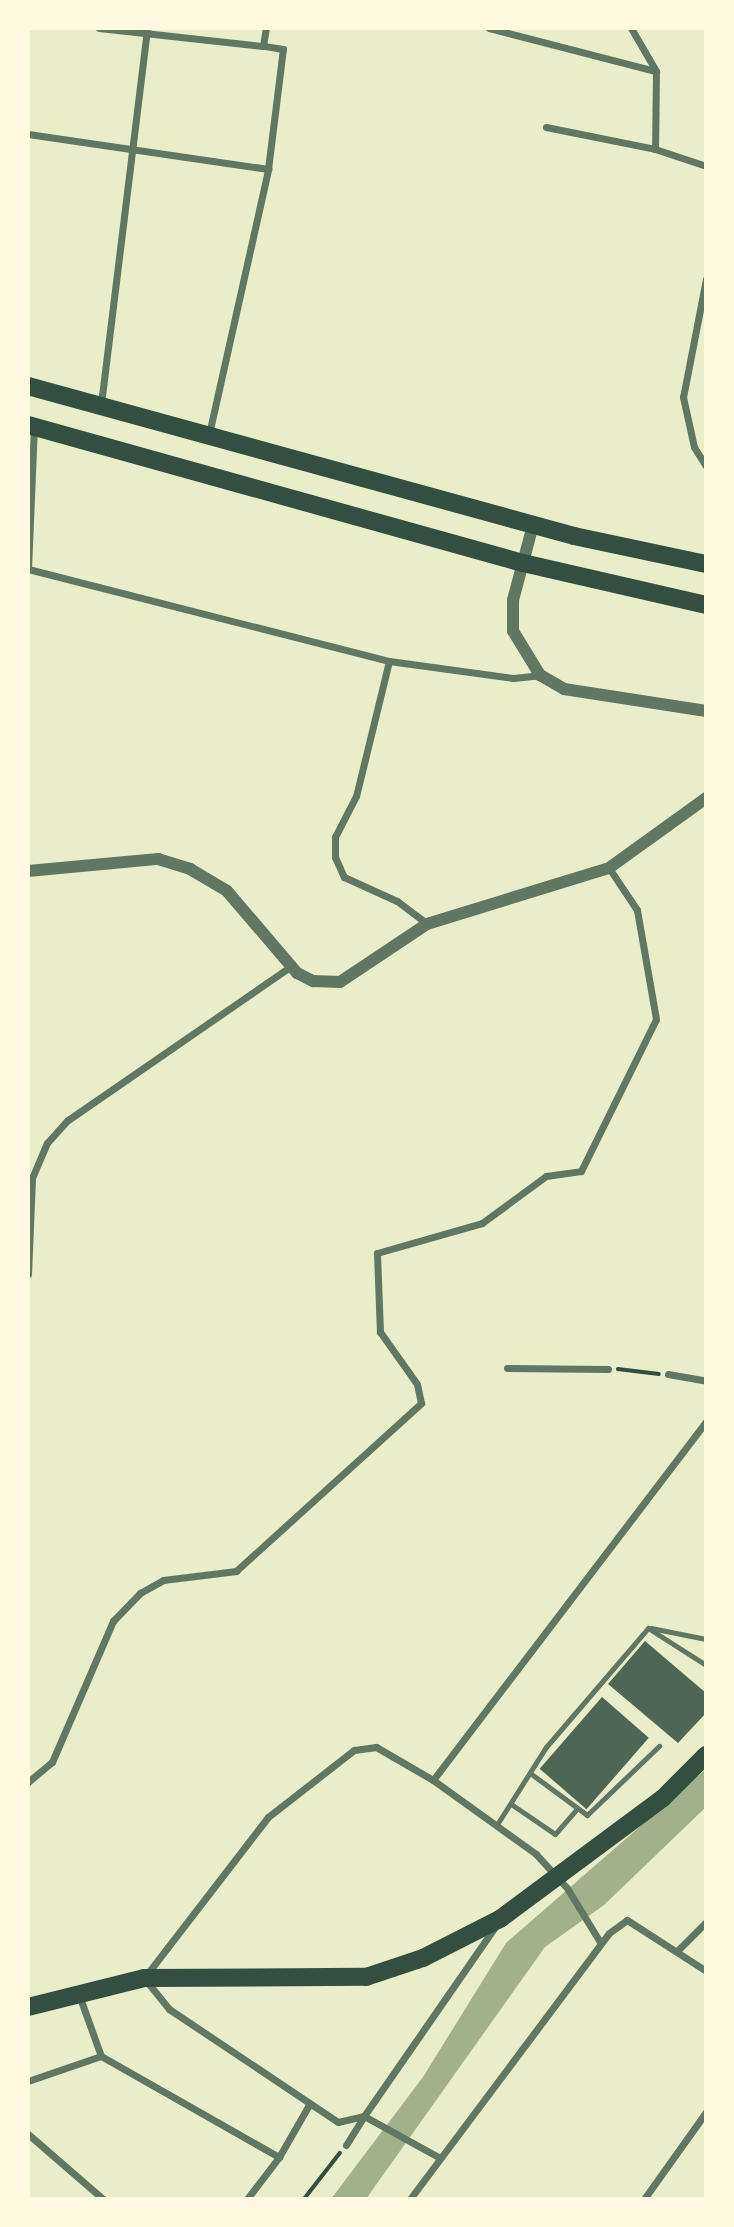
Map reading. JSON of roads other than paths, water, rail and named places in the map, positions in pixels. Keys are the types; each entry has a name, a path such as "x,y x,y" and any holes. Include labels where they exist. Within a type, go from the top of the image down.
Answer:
{"main road":[{"path":"28,386 533,525 706,564"},
{"path":"31,425 523,563 706,605"},
{"path":"28,2007 77,1992 144,1979 366,1977 423,1958 500,1919 555,1874 663,1798 706,1755"}],"street":[{"path":"99,28 147,31 283,49 268,169 209,435"},
{"path":"263,46 265,28"},
{"path":"489,28 656,71"},
{"path":"631,28 656,71 655,149"},
{"path":"101,404 135,146 147,31"},
{"path":"546,127 655,149 706,166"},
{"path":"28,134 135,146 268,169"},
{"path":"706,279 683,397 694,447 706,466"},
{"path":"31,425 28,569 389,661 513,678 540,675"},
{"path":"533,525 523,563 513,631 540,675 564,689 706,710"},
{"path":"389,661 356,796 335,836 335,857 344,877 397,901 427,924"},
{"path":"28,871 158,859 190,869 227,891 291,966 313,981 340,982 427,924 609,868 706,798"},
{"path":"28,1782 52,1762 113,1621 140,1593 163,1580 236,1571 421,1403 417,1384 380,1332 377,1252 482,1223 546,1176 581,1171 656,1019 637,910 609,868"},
{"path":"28,1274 32,1178 47,1143 68,1120 291,966"},
{"path":"507,1368 608,1368"},
{"path":"668,1374 706,1381"},
{"path":"433,1780 705,1426"},
{"path":"440,2158 364,2116 338,2122 169,2009 144,1979 268,1816 354,1750 376,1747 433,1780 555,1874 568,1888 600,1942"},
{"path":"346,2145 500,1919"},
{"path":"410,2199 600,1942 627,1920 678,1950 706,1971"},
{"path":"678,1950 706,1922"},
{"path":"77,1992 101,2056 279,2157"},
{"path":"28,2081 101,2056"},
{"path":"247,2199 279,2157 310,2103"},
{"path":"643,2199 706,2112"},
{"path":"28,2134 103,2199"}],"lane":[{"path":"648,1628 706,1639"},
{"path":"648,1628 706,1665"},
{"path":"496,1826 530,1773 648,1628"},
{"path":"530,1773 587,1815 605,1802 659,1746"},
{"path":"511,1804 555,1834 577,1809"}]}
